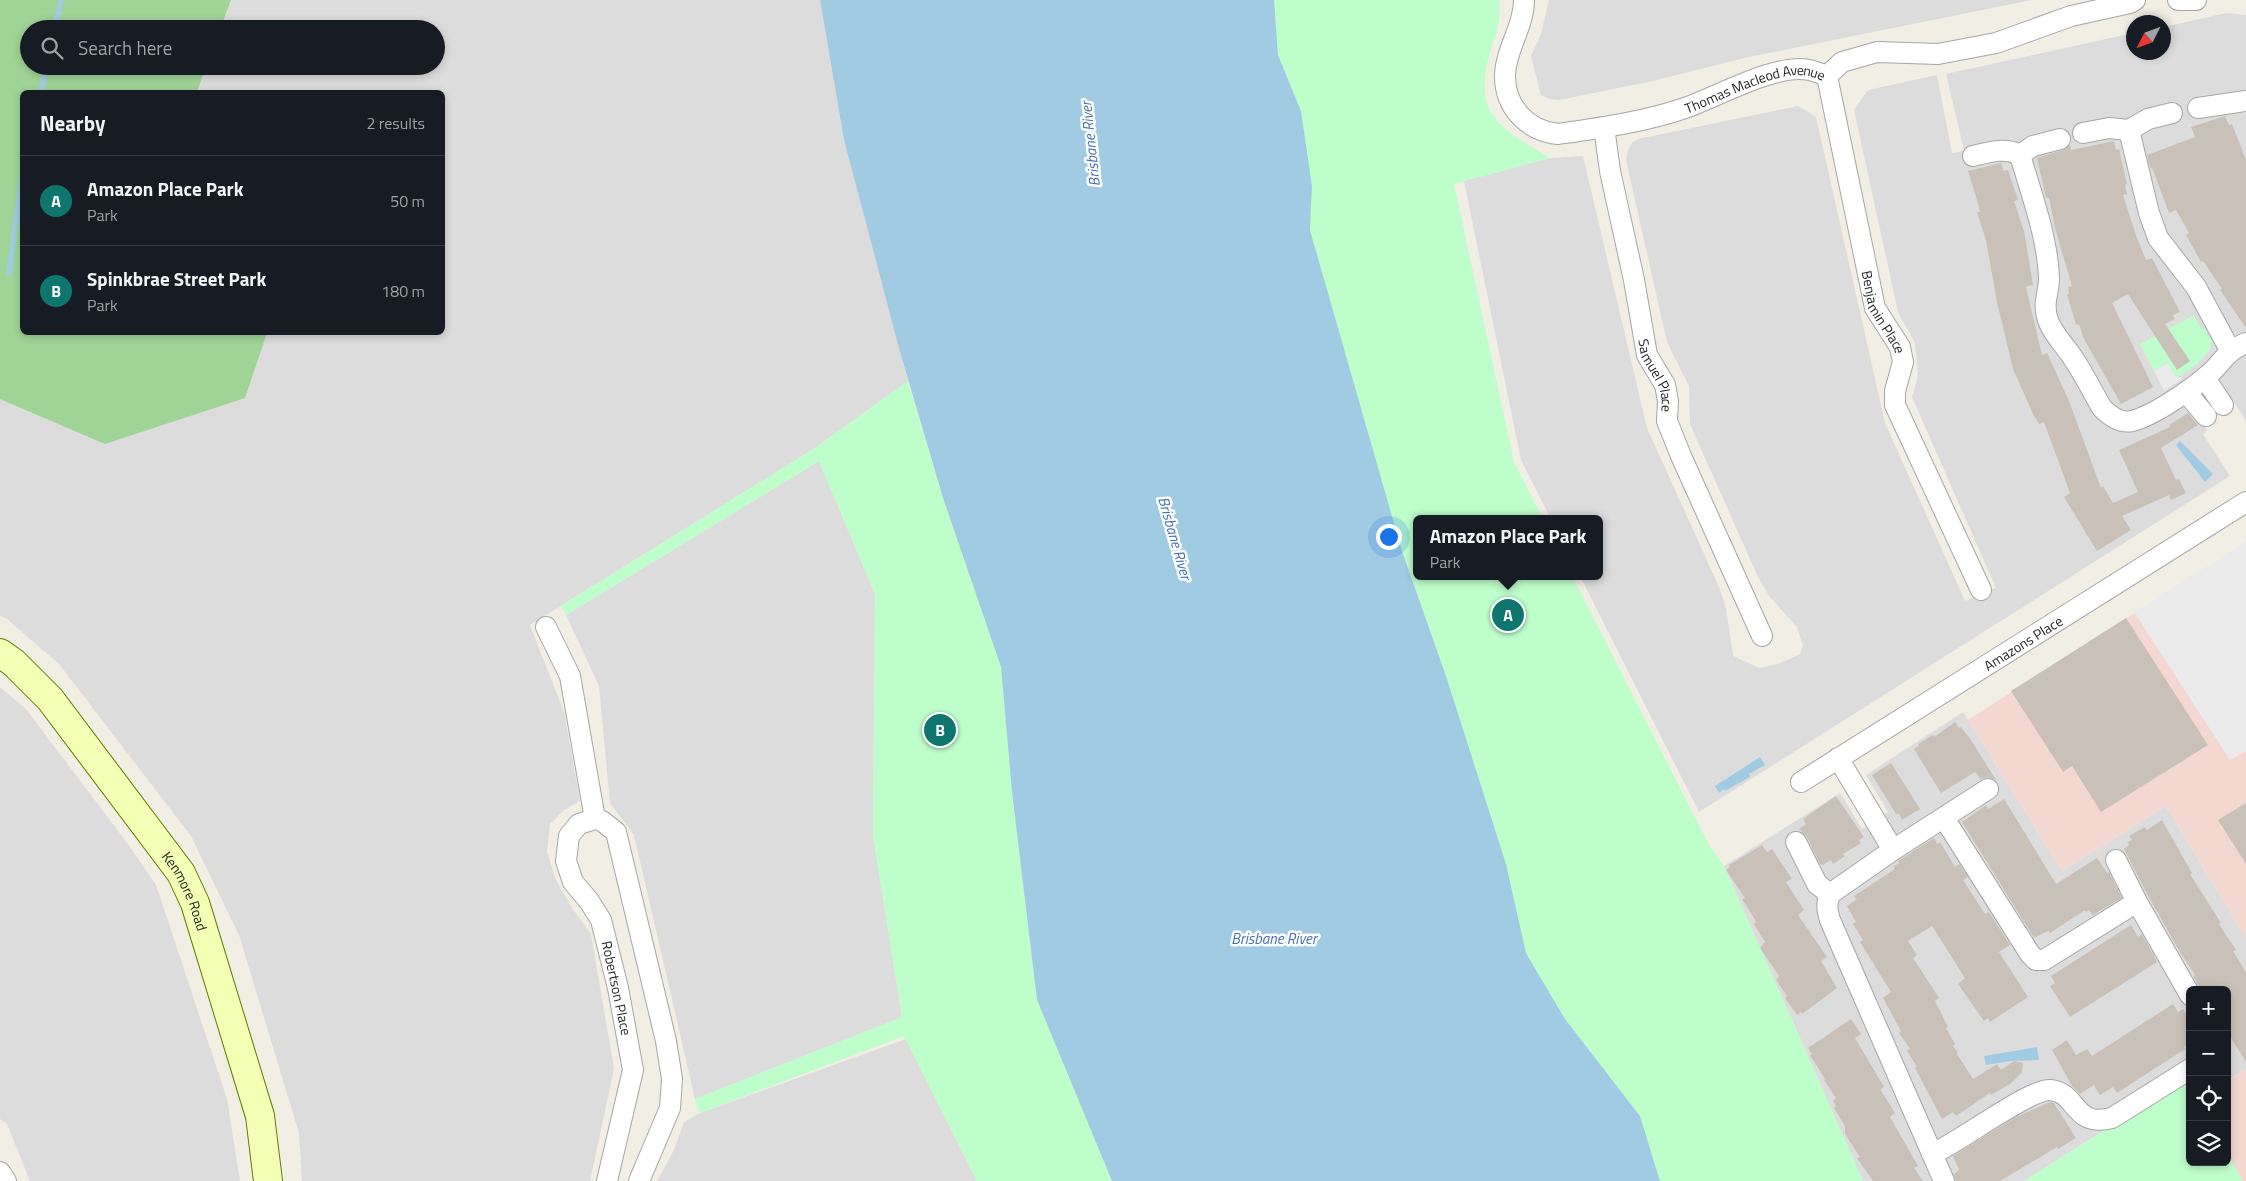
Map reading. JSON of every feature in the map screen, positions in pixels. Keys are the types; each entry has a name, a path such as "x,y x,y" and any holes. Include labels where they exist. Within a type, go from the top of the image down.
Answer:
{"street":[{"name":"Thomas Macleod Avenue","path":"1524,0 1524,13 1505,74 1508,96 1520,117 1536,129 1558,134 1604,127 1686,108 1734,86 1785,70 1808,69 1827,76 1842,62 1877,52 1938,54 1996,42 2071,16 2130,3 2134,0"},
{"path":"2178,0 2196,0"},
{"name":"Benjamin Place","path":"1827,76 1875,308 1900,346 1903,362 1895,391 1895,406 1981,590"},
{"path":"2198,108 2245,107"},
{"path":"2083,133 2109,128 2129,130 2148,119 2172,113"},
{"name":"Samuel Place","path":"1604,127 1610,171 1634,280 1647,355 1666,384 1668,401 1667,421 1762,636"},
{"path":"1973,156 2012,150 2020,155 2045,252 2049,280 2044,302 2052,331 2073,357 2102,408 2116,419 2132,421 2186,392 2205,378 2238,347 2196,287 2158,238 2149,213 2129,130"},
{"path":"2020,155 2033,146 2060,139"},
{"path":"2205,378 2222,405"},
{"path":"2186,392 2206,416"},
{"name":"Amazons Place","path":"1801,782 2246,502"},
{"path":"546,627 570,676 595,819 602,821 616,832 666,1041 672,1079 670,1108 639,1181"},
{"name":"Kenmore Road","path":"0,654 14,663 50,699 181,873 196,903 260,1116 268,1181"},
{"path":"1838,758 1893,850"},
{"path":"1944,1181 1826,910 1830,894 1893,850 1988,789"},
{"path":"1944,818 2030,954 2036,960 2044,960 2137,902"},
{"name":"Robertson Place","path":"595,819 579,824 569,836 566,861 573,882 589,901 601,920 616,979 634,1070 607,1181"},
{"path":"1796,842 1817,884 1830,894"},
{"path":"2116,860 2137,902 2186,988"},
{"path":"1932,1154 1949,1146 2035,1093 2054,1091 2066,1097 2082,1115 2090,1119 2101,1120 2112,1118 2186,1072"},
{"path":"0,1172 6,1181"}],"shaded area":[{"path":"0,0 820,0 844,140 908,381 812,450 530,625 564,712 580,801 564,810 550,824 547,851 555,878 572,908 591,934 614,1069 590,1181 302,1181 299,1133 239,935 191,836 59,664 7,619 0,616"},
{"path":"1549,0 2032,0 1749,57 1653,81 1559,100 1541,95 1531,56 1541,34"},
{"path":"2226,13 2246,15 2246,421 2232,399 2200,419 2207,430 2203,434 2230,476 1699,812 1582,580 1603,580 1603,515 1549,515 1521,460 1464,181 1550,158 1583,156 1647,428 1719,587 1726,608 1733,656 1759,668 1778,664 1800,654 1803,646 1797,627 1770,597 1758,577 1690,424 1689,386 1667,342 1626,160 1628,150 1632,143 1638,139 1798,106 1816,117 1885,423 1965,601 1996,588 1912,397 1918,376 1915,343 1898,312 1854,110 1868,90 1937,75 1952,153 1959,152 1964,150 1946,74 2126,35 2126,60 2171,60 2171,25"},
{"path":"2168,363 2175,376 2184,378 2164,391 2154,371"},
{"path":"819,461 875,594 873,835 902,1017 695,1099 634,835 610,803 599,686 566,615"},
{"path":"2246,542 2246,938 2166,806 2062,871 1968,720"},
{"path":"2246,542 2246,751 2230,760 2134,612"},
{"path":"0,687 26,709 128,844 156,885 227,1099 240,1181 30,1181 7,1124 0,1119"},
{"path":"1963,712 2062,871 2166,806 2246,938 2246,1069 2231,1078 2231,986 2186,986 2186,1079 2024,1181 1863,1181 1724,866 1840,793 1862,829 1888,812 1866,775"},
{"path":"906,1039 977,1181 657,1181 674,1150 684,1122 700,1113"},
{"path":"2246,1069 2246,1181 2242,1181 2231,1160 2231,1078"}],"green space":[{"path":"0,0 231,0 223,20 20,20 20,75 203,75 198,90 20,90 20,335 266,335 245,398 105,444 0,399"},
{"path":"1274,0 1499,0 1499,20 1485,74 1485,92 1488,106 1495,118 1505,128 1517,138 1550,158 1454,184 1514,462 1541,515 1413,515 1413,580 1574,580 1710,847 1724,866 1863,1181 1660,1181 1640,1116 1565,1019 1526,953 1506,864 1447,679 1402,551 1310,230 1312,186 1301,111 1278,55"},
{"path":"2194,315 2201,329 2204,328 2212,341 2208,352 2199,362 2178,377 2174,374 2168,363 2154,371 2140,344"},
{"path":"908,381 943,498 1001,667 1012,792 1037,1000 1112,1181 977,1181 904,1036 700,1113 695,1099 902,1017 873,835 875,594 819,461 566,615 561,606 812,450"},
{"path":"2186,1079 2186,1166 2231,1166 2231,1160 2242,1181 2024,1181"}],"water":[{"name":"Brisbane River","path":"820,0 1274,0 1278,55 1301,111 1312,186 1310,230 1402,551 1447,679 1506,864 1526,953 1565,1019 1640,1116 1660,1181 1112,1181 1037,1000 1012,792 1001,667 943,498 900,352 844,140"},
{"path":"2180,441 2213,474 2205,482 2176,445"},
{"path":"1760,757 1765,765 1749,774 1750,777 1719,793 1715,786"},
{"path":"2037,1047 2039,1060 2011,1061 1986,1065 1984,1056"}],"building":[{"path":"2225,116 2229,125 2232,124 2246,160 2246,328 2203,261 2201,262 2186,235 2189,233 2176,210 2169,213 2147,155 2195,137 2191,127"},
{"path":"2114,141 2116,150 2119,149 2127,184 2125,185 2127,194 2123,195 2136,235 2146,260 2152,258 2180,312 2173,315 2175,319 2165,324 2190,361 2177,370 2128,294 2112,303 2153,387 2121,404 2083,337 2079,324 2076,325 2067,294 2069,294 2068,287 2072,286 2055,228 2049,198 2046,198 2037,158 2063,150 2070,145 2071,150"},
{"path":"2001,163 2004,171 2008,170 2018,200 2014,201 2024,231 2033,285 2026,287 2042,355 2047,353 2069,401 2101,488 2103,486 2113,503 2138,492 2119,450 2170,427 2169,425 2188,413 2198,425 2161,448 2176,480 2179,479 2186,493 2171,500 2169,495 2122,516 2131,530 2097,551 2064,497 2070,493 2044,422 2039,424 2034,416 2013,369 1997,302 1986,240 1977,212 1980,212 1968,171"},
{"path":"2126,618 2208,745 2101,812 2072,766 2063,772 2011,691"},
{"path":"1955,722 1971,740 1996,780 1988,777 1981,779 1975,772 1941,793 1914,749 1919,746 1918,744 1933,735 1934,737"},
{"path":"1891,763 1920,809 1902,820 1899,814 1896,814 1872,775"},
{"path":"1836,796 1864,837 1859,840 1861,843 1843,854 1845,856 1833,864 1831,860 1823,865 1820,864 1807,837 1799,829 1806,824 1803,819"},
{"path":"2004,799 2056,884 2097,858 2107,873 2109,872 2122,898 2093,915 2089,910 2086,912 2085,910 2050,933 2048,931 2034,938 1962,822 1986,805 1988,809"},
{"path":"2246,803 2246,864 2218,820"},
{"path":"2162,820 2192,873 2190,874 2236,950 2233,951 2246,972 2246,1062 2231,1038 2231,986 2199,986 2193,976 2195,975 2178,949 2124,849 2129,845 2128,842 2132,840 2129,836 2145,827 2147,830"},
{"path":"1934,838 1937,844 1940,842 1955,867 1959,864 1968,877 1963,880 1985,914 1989,912 2010,945 1999,952 2028,997 1990,1022 1988,1018 1984,1021 1958,984 1965,978 1932,926 1908,941 1917,955 1913,958 1939,998 1935,1001 1955,1044 1953,1046 1973,1079 1997,1064 2001,1070 2014,1061 2023,1063 2022,1072 2010,1084 1991,1095 1990,1093 1956,1116 1953,1112 1942,1119 1915,1068 1917,1067 1907,1051 1910,1049 1899,1033 1901,1031 1883,998 1891,992 1860,942 1863,940 1853,924 1856,922 1847,906 1857,899 1854,896 1895,869 1893,867 1899,863 1898,861"},
{"path":"1762,845 1767,852 1772,849 1792,879 1786,882 1804,910 1798,915 1827,957 1821,961 1837,988 1802,1014 1801,1012 1797,1015 1785,998 1787,996 1776,980 1779,976 1760,948 1765,942 1754,924 1756,922 1754,918 1742,899 1745,898 1726,870 1730,867 1729,865"},
{"path":"2131,925 2138,937 2142,934 2157,962 2070,1017 2050,986 2055,983 2051,976"},
{"path":"2173,1004 2178,1012 2183,1009 2186,1014 2185,1049 2117,1093 2113,1087 2100,1095 2094,1085 2080,1094 2072,1086 2052,1050 2067,1040 2076,1055 2087,1049 2092,1056"},
{"path":"1851,1019 1861,1034 1855,1038 1884,1087 1880,1089 1895,1113 1890,1117 1918,1166 1914,1168 1923,1181 1873,1181 1857,1158 1860,1157 1845,1134 1845,1126 1834,1108 1836,1106 1833,1101 1836,1098 1810,1055 1812,1054 1808,1048"},
{"path":"2050,1102 2054,1103 2076,1138 2058,1149 2057,1147 2000,1181 1956,1181 1954,1174 1959,1170 1953,1156 2016,1117"}],"waterway":[{"path":"57,20 61,0"},
{"path":"41,90 44,75"},
{"path":"9,273 20,192"}],"place":[{"name":"Amazon Place Park","path":"1508,615"},
{"name":"Spinkbrae Street Park","path":"940,730"}]}
